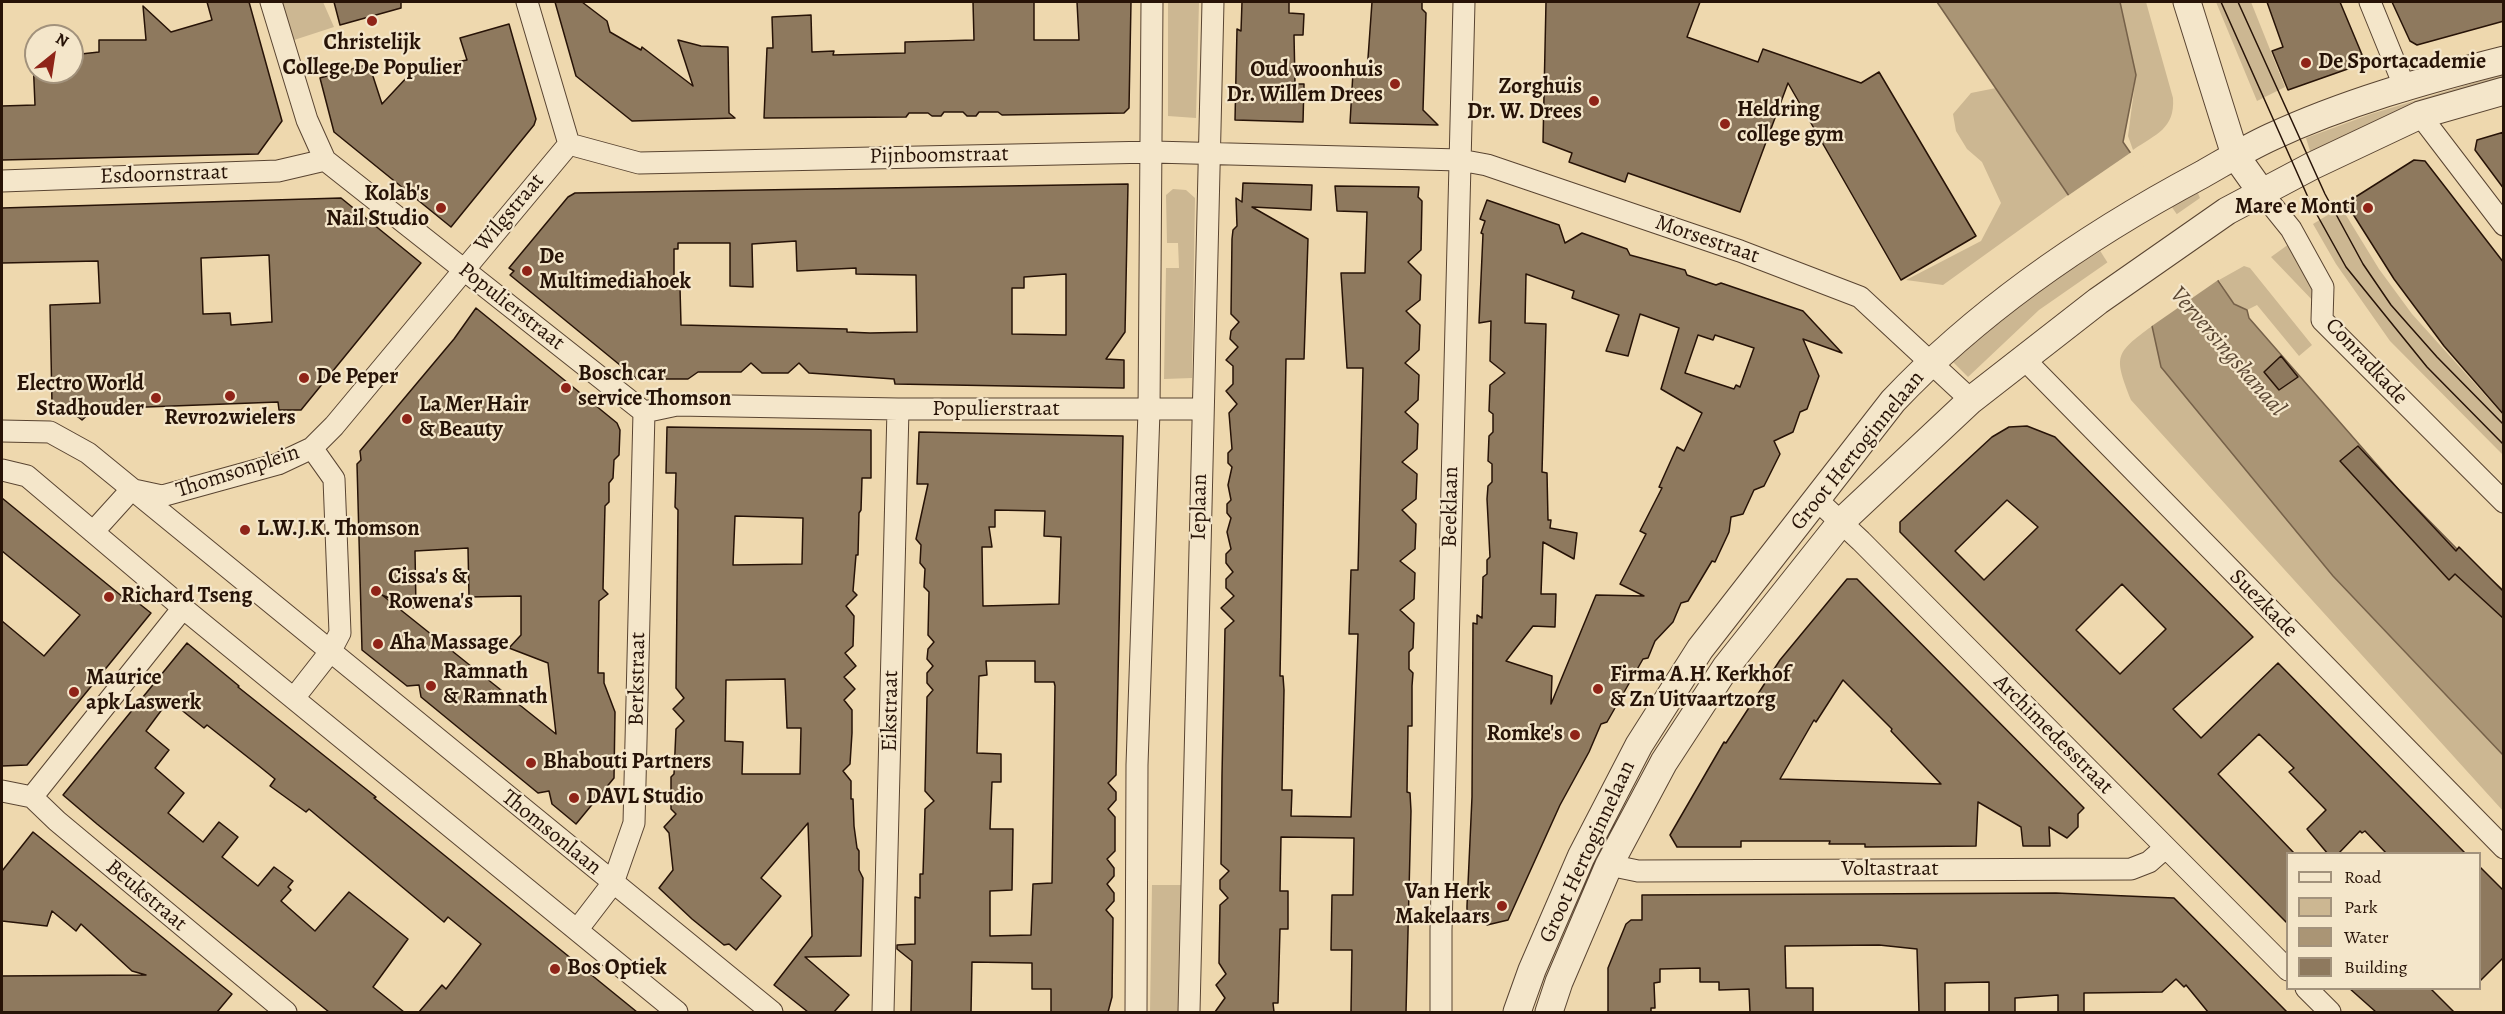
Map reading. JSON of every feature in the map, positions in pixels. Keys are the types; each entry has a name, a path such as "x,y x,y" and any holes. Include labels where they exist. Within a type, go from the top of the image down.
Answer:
{"street":[{"name":"Populierstraat","path":"271,2 307,120 325,160 644,412 677,405 1149,411 1202,409"},
{"path":"527,2 568,144"},
{"path":"1136,1012 1137,765 1149,411 1153,152 1152,2"},
{"name":"Ieplaan","path":"1189,1012 1213,2"},
{"name":"Beeklaan","path":"1441,1012 1441,930 1464,2"},
{"name":"Conradkade","path":"2187,2 2235,155 2291,229 2323,287 2322,320 2504,502"},
{"path":"2370,2 2405,88"},
{"name":"Groot Hertoginnelaan","path":"1517,1012 1532,970 1581,857 1639,745 1700,649 1893,401 1931,362 1990,312 2067,256 2182,184 2235,155 2279,134 2405,88 2504,60"},
{"name":"Groot Hertoginnelaan","path":"1550,1012 1560,982 1609,865 1664,762 1726,667 1842,521 1971,400 2098,301 2208,223 2312,166 2420,115 2504,91"},
{"path":"2420,115 2504,225"},
{"name":"Pijnboomstraat","path":"568,144 639,163 1153,152 1460,160"},
{"name":"Wilgstraat","path":"312,448 334,426 568,144"},
{"name":"Esdoornstraat","path":"2,181 278,171 325,160"},
{"name":"Morsestraat","path":"1460,160 1487,165 1689,234 1860,297 1931,362"},
{"name":"Suezkade","path":"2025,360 2504,848"},
{"path":"1931,362 1971,400"},
{"name":"Eikstraat","path":"884,1012 898,409"},
{"name":"Berkstraat","path":"577,930 613,884 634,823 644,412"},
{"path":"2,431 50,432 88,453 131,490 93,532"},
{"name":"Thomsonplein","path":"131,490 162,496 278,464 312,448 334,479 340,633 330,652 294,698"},
{"path":"2,470 27,476 183,608 677,1012"},
{"name":"Thomsonplein","path":"131,490 330,652"},
{"name":"Archimedesstraat","path":"1817,500 1842,521 2286,968"},
{"path":"2,791 32,797 183,608"},
{"name":"Thomsonlaan","path":"330,652 772,1012"},
{"name":"Beukstraat","path":"32,797 57,821 286,1012"},
{"name":"Voltastraat","path":"1609,865 1638,871 2131,869 2149,862 2165,848"},
{"path":"2308,990 2330,1012"}],"green space":[{"path":"281,2 323,2 334,27 291,41"},
{"path":"1168,2 1199,2 1196,118 1168,116"},
{"path":"2120,2 2146,2 2173,98 2171,117 2167,124 2156,135 2133,150 2128,136 2136,75"},
{"path":"2216,2 2251,2 2285,87 2257,101"},
{"path":"2503,74 2503,81 2405,112 2357,131 2311,154 2306,138 2371,114"},
{"path":"1996,88 2068,195 1943,285 1906,280 1981,241 2001,203 1982,162 1967,149 1956,131 1953,114 1971,93"},
{"path":"1173,189 1186,190 1195,198 1192,378 1164,379 1166,268 1179,268 1178,243 1167,243 1166,195"},
{"path":"2197,191 2200,198 2039,310 1968,377 1950,359 2044,286"},
{"path":"2341,207 2379,269 2412,314 2503,415 2503,455 2390,341 2336,264 2313,224"},
{"path":"2289,244 2313,285 2316,304 2271,257"},
{"path":"2244,266 2250,268 2312,345 2299,356 2257,305 2247,310 2234,304 2219,280"},
{"path":"2152,326 2333,576 2503,755 2503,811 2131,400 2122,374 2121,357 2130,343"},
{"path":"1152,885 1181,885 1179,1012 1150,1012"}],"water":[{"name":"Verversingskanaal","path":"1937,2 2120,2 2136,75 2123,142 2234,304 2247,310 2249,318 2399,490 2456,548 2503,590 2503,755 2333,576 2161,367 2152,326 2069,196"}],"pier":[{"path":"2133,151 2221,278 2149,328 2066,197"}],"building":[{"path":"207,2 249,2 282,121 258,154 2,160 2,106 35,105 34,84 84,84 84,54 99,52 99,40 146,40 143,6 171,32 212,20"},
{"path":"334,2 401,2 401,8 340,25"},
{"path":"555,2 582,2 607,21 610,32 641,50 642,47 693,86 678,40 701,46 728,47 729,113 735,118 632,121 576,76"},
{"path":"973,2 1034,2 1034,40 1079,40 1077,2 1131,2 1129,108 1124,113 1002,115 998,112 979,112 976,116 967,116 963,112 944,112 941,116 909,113 906,117 764,118 767,48 773,48 772,17 811,15 812,52 834,51 833,55 905,53 905,42 974,40"},
{"path":"1242,2 1289,2 1289,13 1304,14 1303,35 1294,35 1295,84 1304,84 1303,122 1235,120 1237,29 1241,31"},
{"path":"1372,2 1422,2 1422,9 1426,13 1423,110 1438,125 1350,123 1353,72 1367,72"},
{"path":"1546,2 1700,2 1687,37 1758,62 1763,49 1861,83 1879,72 1976,236 1901,280 1788,83 1740,212 1628,173 1625,182 1569,162 1572,153 1543,142"},
{"path":"2267,2 2340,2 2363,57 2359,65 2288,90 2272,51 2283,47"},
{"path":"2392,2 2504,2 2504,21 2417,45 2410,41"},
{"path":"509,24 536,119 534,125 451,227 334,132 320,78 369,64 382,104 409,75 433,66 467,60 460,38"},
{"path":"2504,132 2504,189 2475,150 2477,140"},
{"path":"2414,160 2425,161 2504,263 2504,415 2444,346 2394,279 2346,203"},
{"path":"1243,183 1312,185 1311,210 1252,207 1308,239 1304,359 1286,359 1280,676 1283,676 1284,690 1282,790 1292,790 1291,816 1351,817 1358,634 1349,634 1351,570 1358,570 1363,368 1347,368 1341,273 1365,273 1367,212 1337,211 1335,186 1419,187 1418,197 1422,201 1421,250 1408,262 1421,275 1420,300 1406,311 1420,325 1419,350 1405,363 1419,375 1418,400 1405,412 1418,424 1417,449 1402,462 1417,474 1416,499 1402,510 1416,524 1415,549 1400,561 1415,573 1414,599 1400,610 1414,623 1413,648 1409,652 1409,669 1413,673 1412,726 1408,726 1407,792 1410,793 1411,811 1406,1012 1351,1012 1352,950 1331,950 1332,895 1353,895 1354,838 1281,837 1280,891 1288,891 1288,929 1280,929 1278,1003 1273,1003 1274,1012 1215,1012 1225,998 1216,985 1226,974 1219,963 1220,905 1228,898 1220,889 1220,880 1229,871 1221,864 1225,629 1234,621 1221,608 1234,596 1226,588 1226,579 1233,572 1226,563 1226,554 1231,549 1227,532 1231,518 1227,513 1227,504 1231,500 1228,485 1232,467 1228,463 1228,453 1232,449 1229,413 1237,404 1226,391 1233,384 1233,366 1226,360 1238,347 1230,339 1231,331 1239,322 1231,314 1232,239 1233,230 1237,226 1236,198 1242,202"},
{"path":"1128,184 1125,332 1106,359 1124,360 1124,388 895,384 894,379 809,373 799,363 788,373 762,373 751,363 741,372 698,372 688,379 637,379 510,275 514,271 509,268 568,197 575,193","holes":["796,241 797,271 856,268 856,274 916,275 917,332 870,333 847,332 847,329 681,325 680,288 674,288 674,249 678,249 678,243 730,243 730,286 753,287 752,244","1066,274 1066,335 1012,334 1012,288 1024,288 1024,277"]},
{"path":"341,198 421,263 301,410 279,410 278,402 94,409 82,420 61,404 52,404 50,305 100,303 98,261 2,263 2,208","holes":["269,255 272,322 231,325 230,313 203,314 201,258"]},
{"path":"1487,200 1559,225 1565,243 1582,233 1627,249 1630,255 1685,270 1687,275 1716,285 1721,283 1803,311 1842,353 1803,339 1819,376 1807,409 1800,412 1793,432 1774,441 1780,454 1764,486 1754,490 1743,514 1731,517 1729,532 1715,562 1712,561 1688,601 1681,603 1673,622 1655,641 1648,658 1643,659 1607,722 1601,724 1589,752 1560,805 1508,920 1487,925 1467,910 1472,797 1473,623 1477,624 1477,615 1482,618 1483,577 1487,574 1487,560 1490,557 1487,499 1488,486 1492,482 1492,464 1488,461 1489,436 1493,432 1493,414 1489,411 1490,385 1505,373 1490,361 1491,321 1479,323 1483,234 1481,233 1485,221 1480,219","holes":["1526,274 1574,291 1572,298 1619,315 1606,351 1628,356 1640,314 1679,328 1661,389 1702,413 1684,451 1677,447 1659,487 1662,488 1640,531 1646,534 1620,584 1644,596 1596,595 1551,704 1552,676 1506,661 1533,626 1555,627 1556,594 1541,594 1543,542 1574,559 1577,533 1550,528 1551,520 1548,520 1547,473 1542,472 1546,324 1525,323","1698,335 1713,340 1715,335 1754,348 1740,387 1736,385 1734,389 1685,373"]},
{"path":"476,308 617,423 620,430 619,455 614,460 613,478 609,483 609,502 605,506 603,589 608,594 599,601 598,673 604,673 604,683 615,712 614,778 576,824 552,804 549,791 538,793 421,697 419,685 407,686 362,650 357,464 361,460 360,451 454,339","holes":["468,548 469,597 521,596 521,635 509,648 548,663 556,734 382,595 416,609 415,551"]},
{"path":"2281,356 2298,377 2279,390 2264,372"},
{"path":"2027,426 2055,437 2253,637 2173,709 2201,738 2278,663 2464,852 2385,852 2365,831 2362,833 2360,831 2340,852 2326,852 2307,829 2326,810 2289,772 2294,768 2259,734 2218,774 2293,852 2286,852 2286,922 1900,532 1900,522 1992,437 2009,427","holes":["2007,500 2038,527 1984,580 1955,551","2122,584 2166,629 2120,674 2076,630"]},
{"path":"667,427 871,430 871,478 862,478 859,513 858,555 856,555 853,591 857,595 846,606 854,616 853,646 845,653 856,666 844,677 855,689 844,700 852,710 852,733 850,764 843,771 851,781 859,870 863,878 861,956 805,957 849,995 834,1012 808,1012 774,985 812,936 808,823 761,878 781,896 736,950 729,944 724,945 659,888 673,870 669,833 664,827 676,814 671,809 671,777 674,774 676,729 684,721 673,709 684,698 676,688 678,510 675,507 676,473 666,473","holes":["735,516 803,518 802,564 733,565","785,679 787,728 801,728 800,774 742,774 743,742 725,741 726,680"]},
{"path":"919,432 1123,436 1116,775 1108,783 1116,792 1116,800 1108,809 1115,817 1115,851 1107,859 1114,868 1114,876 1107,884 1114,893 1114,901 1106,910 1113,918 1112,997 1108,1012 1051,1012 1051,989 1032,989 1032,963 972,962 971,1012 911,1012 912,961 897,949 897,945 915,944 915,897 920,898 920,874 923,874 925,809 934,801 925,791 927,697 933,690 927,683 927,673 933,666 927,659 928,649 934,642 928,635 929,592 924,587 925,569 920,563 921,545 916,539 928,484 917,484","holes":["995,510 1045,511 1044,536 1061,537 1059,604 983,606 982,547 992,547 989,527 995,527","986,661 1035,661 1035,682 1054,682 1055,686 1052,883 1033,884 1031,935 990,936 990,891 1012,890 1013,829 990,829 992,782 1001,782 1001,754 977,753 979,676 987,675"]},
{"path":"2358,446 2456,551 2459,547 2504,592 2504,619 2455,574 2449,580 2340,461"},
{"path":"2,498 124,598 127,594 151,613 27,765 2,766 2,621 44,656 80,615 2,551"},
{"path":"1847,579 1857,579 2084,808 2078,814 2078,827 2067,838 2049,827 2050,846 2023,846 2021,827 1978,802 1976,846 1865,847 1865,844 1829,844 1830,841 1741,841 1741,847 1677,847 1670,835 1724,742 1726,743 1780,660","holes":["1843,680 1892,729 1891,731 1941,784 1780,779 1814,720 1816,722"]},
{"path":"187,643 637,1012 419,1012 442,985 446,989 481,944 448,917 444,922 309,809 306,812 270,786 275,779 207,725 204,728 169,700 146,731 169,750 155,768 184,793 168,813 203,842 219,822 238,837 222,857 258,886 274,867 293,881 288,887 291,890 281,901 315,931 349,892 408,939 373,987 404,1012 329,1012 97,824 63,795"},
{"path":"33,832 232,994 217,1012 2,1012 2,976 146,975 132,971 81,924 76,931 52,911 47,926 2,921 2,871"},
{"path":"2481,868 2504,891 2504,957 2481,980"},
{"path":"2056,893 2174,898 2287,1012 2208,1012 2186,985 2184,987 2176,979 2162,992 2084,993 2084,1012 2058,1012 2058,995 2015,998 2015,1012 1989,1012 1989,982 1945,983 1945,1012 1919,1012 1917,949 1879,945 1785,946 1786,988 1813,988 1813,1012 1750,1012 1749,989 1719,990 1719,982 1700,982 1700,968 1660,969 1660,982 1654,983 1655,1008 1651,1008 1651,1012 1608,1012 1608,968 1626,924 1631,920 1642,920 1642,895"},
{"path":"2351,990 2432,990 2454,1012 2376,1012"}],"tram line":[{"path":"2221,2 2311,204 2346,267 2427,367 2504,445"},
{"path":"2238,2 2325,194 2363,264 2391,305 2437,357 2504,425"}],"place":[{"name":"Christelijk College De Populier","path":"372,21"},
{"name":"De Sportacademie","path":"2306,63"},
{"name":"Oud woonhuis Dr. Willem Drees","path":"1395,84"},
{"name":"Zorghuis Dr. W. Drees","path":"1594,101"},
{"name":"Heldring college gym","path":"1725,124"},
{"name":"Kolab's Nail Studio","path":"441,208"},
{"name":"Mare e Monti","path":"2368,208"},
{"name":"De Multimediahoek","path":"527,271"},
{"name":"De Peper","path":"304,378"},
{"name":"Bosch car service Thomson","path":"566,388"},
{"name":"Revro2wielers","path":"230,396"},
{"name":"Electro World Stadhouder","path":"156,398"},
{"name":"La Mer Hair & Beauty","path":"407,419"},
{"name":"L.W.J.K. Thomson","path":"245,530"},
{"name":"Cissa's & Rowena's","path":"376,591"},
{"name":"Richard Tseng","path":"109,597"},
{"name":"Aha Massage","path":"378,644"},
{"name":"Ramnath & Ramnath","path":"431,686"},
{"name":"Firma A.H. Kerkhof & Zn Uitvaartzorg","path":"1598,689"},
{"name":"Maurice apk Laswerk","path":"74,692"},
{"name":"Romke's","path":"1575,735"},
{"name":"Bhabouti Partners","path":"531,763"},
{"name":"DAVL Studio","path":"574,798"},
{"name":"Van Herk Makelaars","path":"1502,906"},
{"name":"Bos Optiek","path":"555,969"}]}
